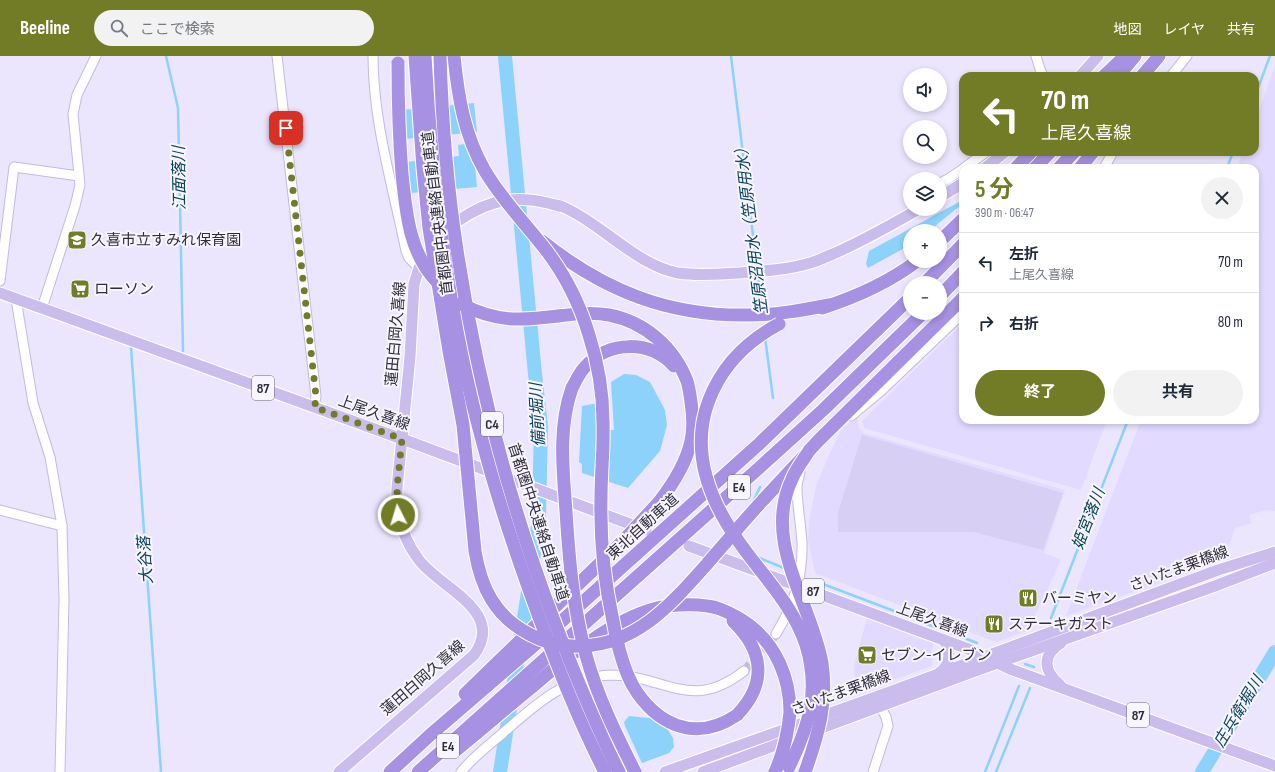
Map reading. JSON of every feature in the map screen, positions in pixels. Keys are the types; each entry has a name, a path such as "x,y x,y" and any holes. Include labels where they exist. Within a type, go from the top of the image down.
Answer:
{"highway":[{"path":"398,56 401,165 406,213 411,234 422,262 434,279 461,304 477,312 495,318 512,320 532,319 588,313 609,315 633,322 646,329 657,338 676,360 687,382 693,414 691,440 686,456 679,472 659,502 624,540 444,716 429,736"},
{"path":"415,56 429,228 445,330 463,425 477,565 486,591 501,613 511,623 533,636 557,644 588,646 611,642 623,637 648,622 677,597 763,500 809,451 959,302"},
{"name":"首都圏中央連絡自動車道","path":"425,56 433,164 444,252 454,316 484,450 524,578 574,706 605,772"},
{"name":"首都圏中央連絡自動車道","path":"440,56 447,169 456,248 466,307 496,442 516,514 535,570 584,698 620,772"},
{"path":"454,56 457,89 462,113 475,152 498,192 532,233 554,263 572,293 589,335 597,363 601,392 603,421 600,497 604,565 614,630 626,670 641,698 658,716 670,723 682,727 705,729 716,726 737,715 745,707 756,688 758,665 755,652 749,640 732,620 722,613 707,607"},
{"path":"1108,72 1125,56"},
{"path":"1121,72 1135,56"},
{"path":"1145,72 1158,56"},
{"path":"1153,72 1163,56"},
{"path":"1020,164 1027,156"},
{"path":"1039,164 1046,156"},
{"path":"1063,164 1070,156"},
{"path":"947,234 959,223"},
{"path":"532,233 564,259 608,285 638,297 670,306 710,314 752,315 778,319 829,305 859,294 876,286 906,268"},
{"path":"932,276 959,248"},
{"path":"947,289 959,276"},
{"name":"東北自動車道","path":"390,772 429,736 553,629 760,443 903,305"},
{"path":"778,319 740,351 719,377 706,406 703,421 701,452 708,483 721,514 739,542 783,600 806,645 811,674 811,703 805,730 786,772"},
{"name":"E4","path":"418,772 550,656 788,442 916,320"},
{"path":"635,772 614,729 598,690 586,655 575,604 568,539 563,458 565,411 572,388 585,367 592,360 610,350 622,346 634,346 659,354 670,362 680,374 689,392"},
{"path":"805,772 820,725 823,710 824,680 822,664 814,633 793,577 787,556 784,543 782,517 791,479 809,451"},
{"path":"426,772 476,734 548,673 600,636 630,618 657,608 677,605 718,608 736,616 757,631 774,651 786,677 790,703 787,738 784,751 775,772"}],"main road":[{"path":"1084,72 1098,56"},
{"path":"990,164 1000,156"},
{"path":"947,193 959,185"},
{"name":"蓮田白岡久喜線","path":"338,772 474,655 482,641 483,628 475,610 427,569 414,553 404,535 398,515 397,496 410,357 414,284 419,268 431,247 445,230 469,214 500,201 533,200 563,207 588,221 655,266 678,273 697,274 765,271 812,263 847,248 906,216"},
{"name":"上尾久喜線","path":"0,293 402,439 646,530"},
{"name":"上尾久喜線","path":"689,546 944,640 986,657 1010,669 1275,766"},
{"name":"さいたま栗橋線","path":"665,772 986,657 1075,622 1218,570 1275,552"},
{"name":"さいたま栗橋線","path":"703,772 880,706 1215,586 1275,563"},
{"path":"1063,688 1050,675 1047,667 1047,660 1050,651 1055,646 1070,637"},
{"path":"935,675 943,670 948,664 950,658 948,647 944,640"}],"street":[{"path":"42,308 75,206 80,185 73,114 77,95 96,56"},
{"path":"278,56 316,396 314,407"},
{"path":"373,56 377,111 383,147 406,251 409,258 419,268"},
{"path":"1036,56 1041,72"},
{"path":"1174,72 1187,56"},
{"path":"969,164 980,156"},
{"path":"0,281 14,167 79,176"},
{"path":"947,179 959,171"},
{"path":"16,299 33,403 50,457 62,522 64,600 60,772"},
{"path":"776,634 792,605 801,570 802,542 797,485 798,476 806,460 821,442 881,391 959,317"},
{"path":"0,504 62,522"},
{"path":"0,510 62,522"},
{"path":"461,772 475,757 540,701 569,684 600,676 624,676 680,689 696,691 706,690 721,685 735,678 744,671"},
{"path":"873,772 888,726 880,706"}],"shaded area":[{"path":"1275,66 1275,511 1266,510 1249,515 1252,523 1235,528 1228,548 1232,557 1066,616 1139,424 1259,424 1259,164 1238,164 1242,156 1259,156 1259,110"},
{"path":"959,327 959,424 1106,424 1081,490 864,428 862,421"},
{"path":"858,416 858,427 863,433 1065,490 1044,553 1061,560 1028,630 996,642 815,573 808,540 810,516 816,487 841,430"},
{"path":"862,435 1063,493 1043,550 974,532 838,532 838,513"},
{"path":"867,618 933,643 932,666 859,692 854,673 854,665"}],"water":[{"path":"474,103 477,132 394,140 391,111"},
{"path":"473,143 477,187 411,193 407,162 459,156 458,145"},
{"path":"959,202 959,207 938,224 919,224 933,216 947,216 947,209"},
{"path":"903,232 903,249 868,268 866,264 869,251"},
{"path":"624,374 636,375 650,382 665,410 667,425 660,451 628,488 582,473 582,464 579,462 582,406 598,403 599,429 614,430 611,382"},
{"path":"629,716 658,719 663,722 673,738 674,747 669,753 642,763 625,726 624,722"}],"waterway":[{"name":"江面落川","path":"166,56 178,108 183,351"},
{"name":"備前堀川","path":"500,772 539,516 541,426 505,56"},
{"name":"笠原沼用水（笠原用水）","path":"731,56 757,268"},
{"name":"姫宮落川","path":"1259,85 1270,56"},
{"name":"姫宮落川","path":"1228,164 1232,156"},
{"name":"笠原沼用水（笠原用水）","path":"758,275 762,310"},
{"name":"笠原沼用水（笠原用水）","path":"765,337 773,398"},
{"name":"大谷落","path":"131,347 161,772"},
{"name":"姫宮落川","path":"1051,618 1126,424"},
{"name":"笠原沼用水（笠原用水）","path":"753,502 760,487"},
{"name":"笠原沼用水（笠原用水）","path":"757,557 784,568"},
{"name":"笠原沼用水（笠原用水）","path":"815,581 910,617"},
{"name":"笠原沼用水（笠原用水）","path":"918,620 937,628"},
{"name":"笠原沼用水（笠原用水）","path":"944,630 977,643"},
{"name":"庄兵衛堀川","path":"1202,772 1275,652"},
{"name":"笠原沼用水（笠原用水）","path":"1025,664 1034,667"},
{"name":"姫宮落川","path":"985,772 1019,686"},
{"name":"笠原沼用水（笠原用水）","path":"996,772 1030,688"}],"tunnel":[{"path":"744,671 776,634"}],"place":[{"name":"久喜市立すみれ保育園","path":"77,240"},
{"name":"ローソン","path":"80,289"},
{"name":"バーミヤン","path":"1028,598"},
{"name":"ステーキガスト","path":"994,624"},
{"name":"セブン-イレブン","path":"867,655"}],"route":[{"path":"286,128 316,396 314,407 402,439 397,488 398,515"}]}
